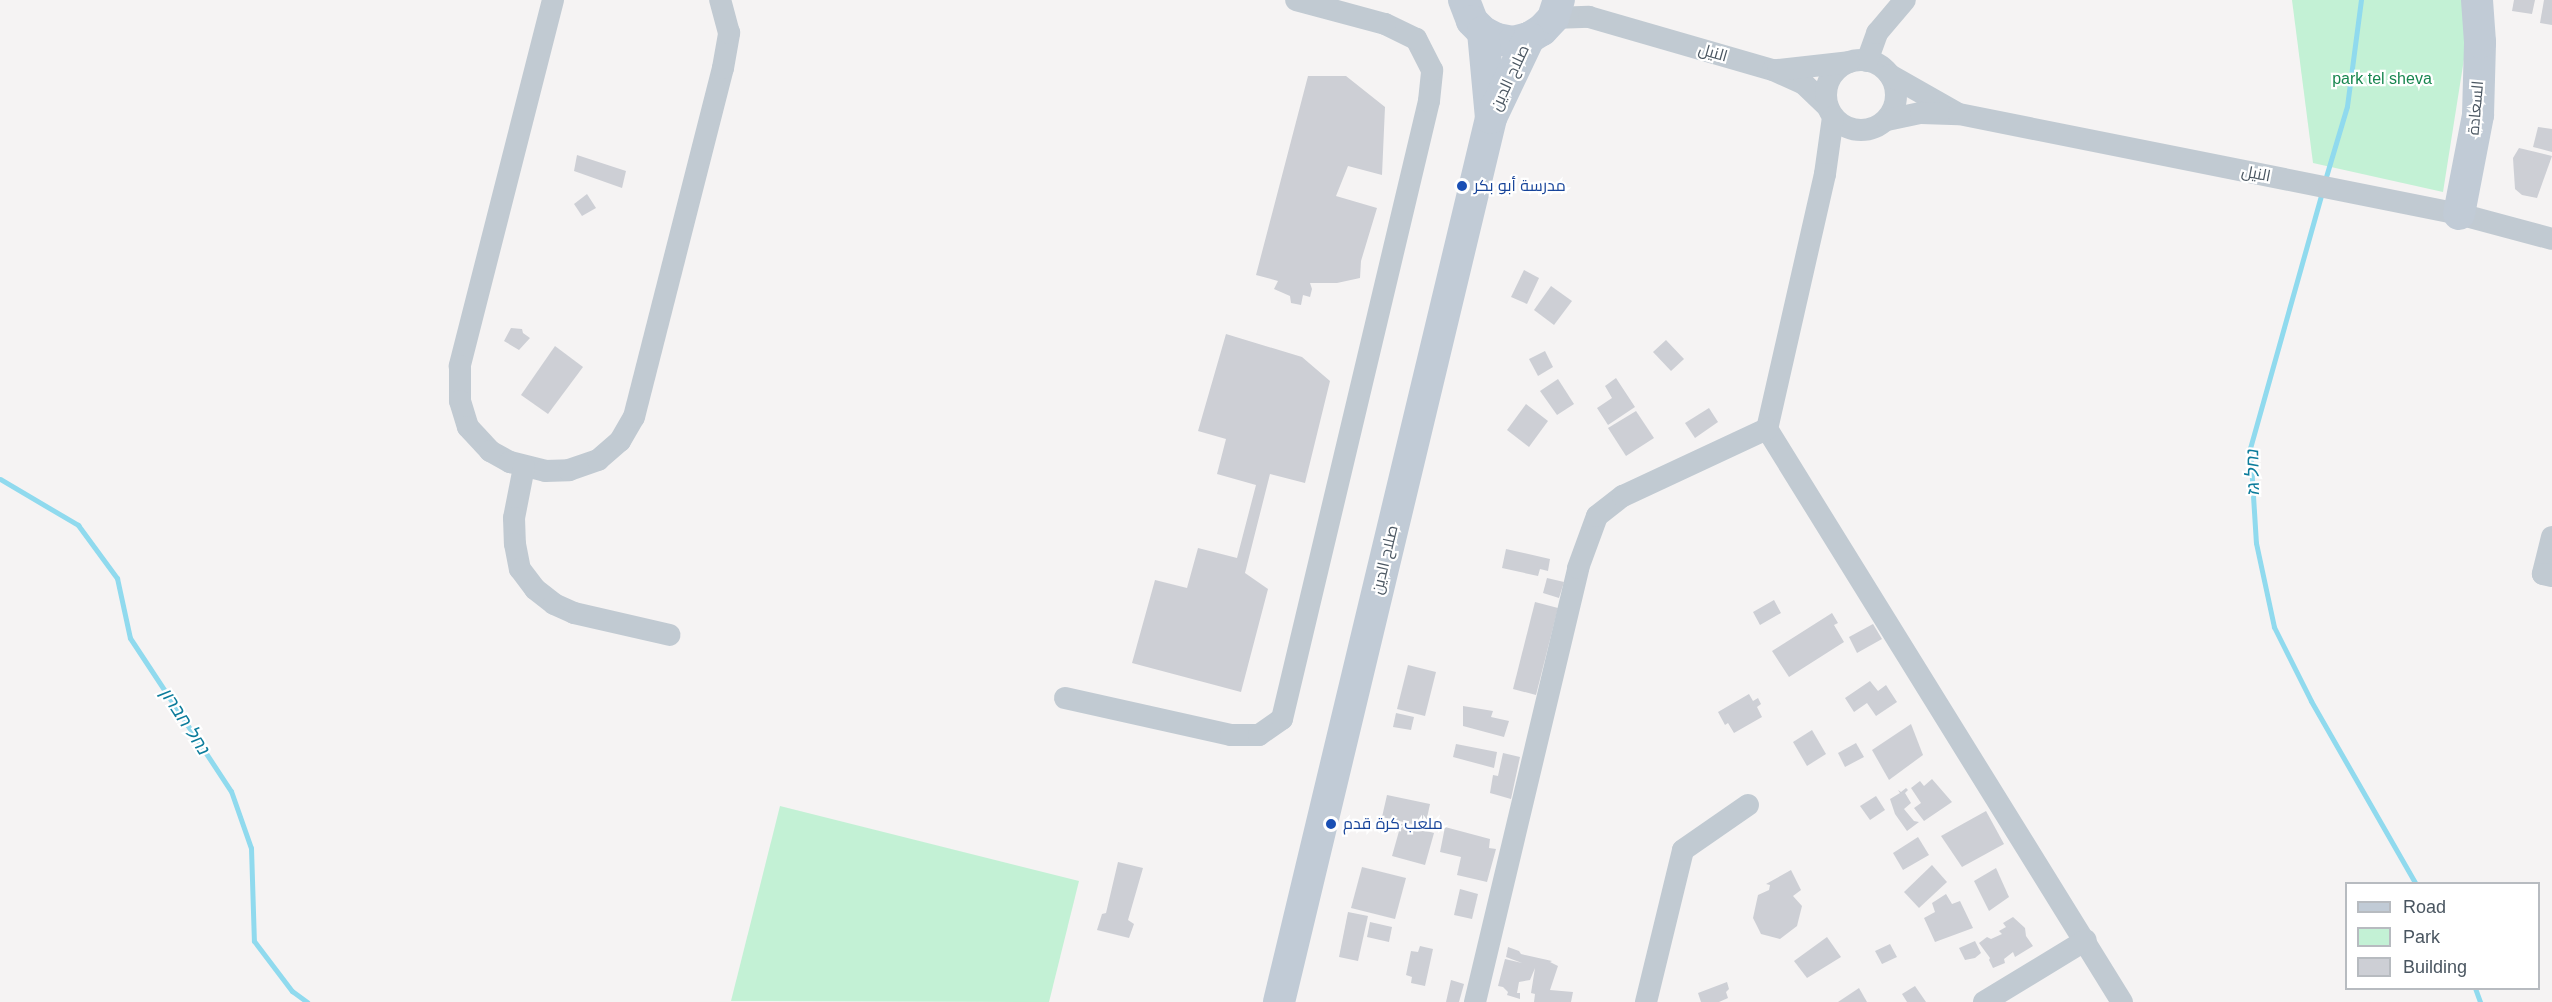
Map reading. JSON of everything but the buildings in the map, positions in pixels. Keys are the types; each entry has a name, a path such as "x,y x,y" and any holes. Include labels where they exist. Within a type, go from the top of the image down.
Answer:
{"main road":[{"path":"1464,0 1472,21 1483,32 1497,39 1513,42 1528,38 1542,30 1561,6"},
{"name":"السعادة","path":"2459,214 2478,115 2480,42 2477,0"},
{"name":"صلاح الدين","path":"1483,32 1491,118"},
{"name":"صلاح الدين","path":"1279,1002 1491,118 1528,38"}],"street":[{"path":"553,0 460,366 460,401 468,427 490,451 524,467 545,471 569,470 598,460 620,441 634,417 723,68 729,33 720,0"},
{"path":"1065,698 1231,735 1259,735 1282,719 1429,100 1432,70 1416,39 1385,24 1296,0"},
{"path":"1905,0 1877,33 1858,61 1832,75 1827,85 1830,112 1825,174 1767,429 2086,940 2122,1002"},
{"name":"النيل","path":"1561,6 1588,17 1773,70 1804,84 1830,112"},
{"path":"1773,70 1858,61 1882,67 1890,75 1959,114"},
{"path":"1887,120 1896,98 1890,75"},
{"path":"1830,112 1853,130 1865,131"},
{"path":"1825,174 1840,145 1887,120 1921,113 1959,114"},
{"name":"النيل","path":"1959,114 2459,214 2552,240"},
{"path":"1475,1002 1578,568 1597,516 1623,496 1767,429"},
{"path":"524,467 514,518 515,544 520,569 535,589 554,604 574,613 670,635"},
{"path":"2552,537 2543,574 2552,576"},
{"path":"1646,1002 1683,850 1748,805"},
{"path":"1984,1002 2086,940"}],"green space":[{"name":"park tel sheva","path":"2292,0 2464,0 2467,40 2443,192 2313,163"},
{"path":"780,806 1079,881 1049,1002 731,1001"}],"waterway":[{"name":"נחל גז","path":"2325,180 2347,106 2361,0"},
{"name":"נחל גז","path":"2322,192 2250,448 2256,543 2274,627 2311,701 2415,882"},
{"name":"נחל חברון","path":"0,479 78,525 117,578 130,638 231,791 251,848 254,941 292,991 307,1002"},
{"name":"נחל גז","path":"2476,990 2480,1002"}],"place":[{"name":"مدرسة أبو بكر","path":"1462,186"},
{"name":"ملعب كرة قدم","path":"1331,824"}]}
